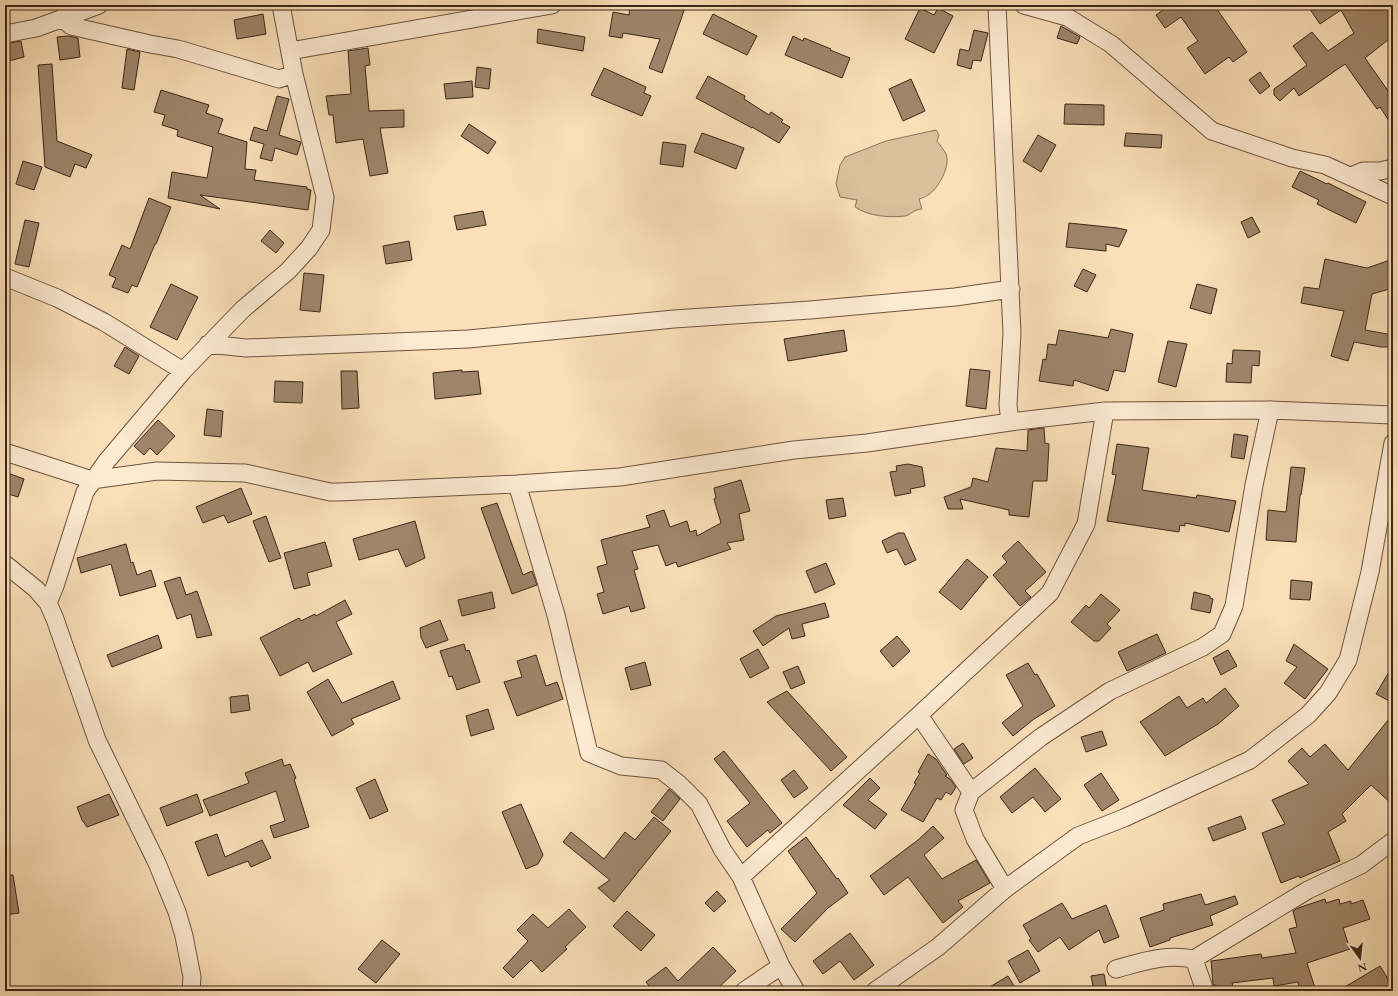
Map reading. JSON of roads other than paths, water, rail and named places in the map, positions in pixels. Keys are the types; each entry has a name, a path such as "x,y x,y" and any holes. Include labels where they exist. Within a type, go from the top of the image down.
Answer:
{"street":[{"path":"5,34 36,28 99,5"},
{"path":"48,603 55,586 85,492 92,480 183,371 243,309 288,271 309,248 321,230 325,197 294,74 281,5"},
{"path":"290,51 552,5"},
{"path":"997,5 1012,333 1008,405 1010,422"},
{"path":"1024,5 1067,17 1112,44 1212,131 1292,158 1325,165 1393,196"},
{"path":"62,18 71,26 178,49 279,79 294,74"},
{"path":"1351,176 1363,171 1380,171 1393,168"},
{"path":"5,277 57,298 104,322 183,371"},
{"path":"208,344 246,348 468,339 674,319 826,309 956,297 1010,289"},
{"path":"741,877 919,716 1050,593 1086,524 1105,410"},
{"path":"5,452 92,480 157,471 245,473 330,492 339,492 517,484 620,477 794,450 867,442 1105,410 1270,410 1393,415"},
{"path":"1005,890 975,839 964,810 971,792 1041,737 1110,691 1203,648 1222,634 1234,606 1254,485 1270,410"},
{"path":"875,991 938,948 1005,890 1078,836 1124,818 1250,760 1308,715 1328,693 1348,660 1370,572 1393,443"},
{"path":"517,484 556,615 589,753 621,766 661,770 679,784 699,804 722,849 741,877 781,966 796,991"},
{"path":"5,564 36,589 48,603 55,619 97,740 157,863 177,912 184,936 192,977 191,991"},
{"path":"919,716 971,792"},
{"path":"1116,969 1156,958 1178,956 1194,959 1308,890 1361,865 1393,841"},
{"path":"1194,959 1205,991"},
{"path":"744,991 781,966"}]}
